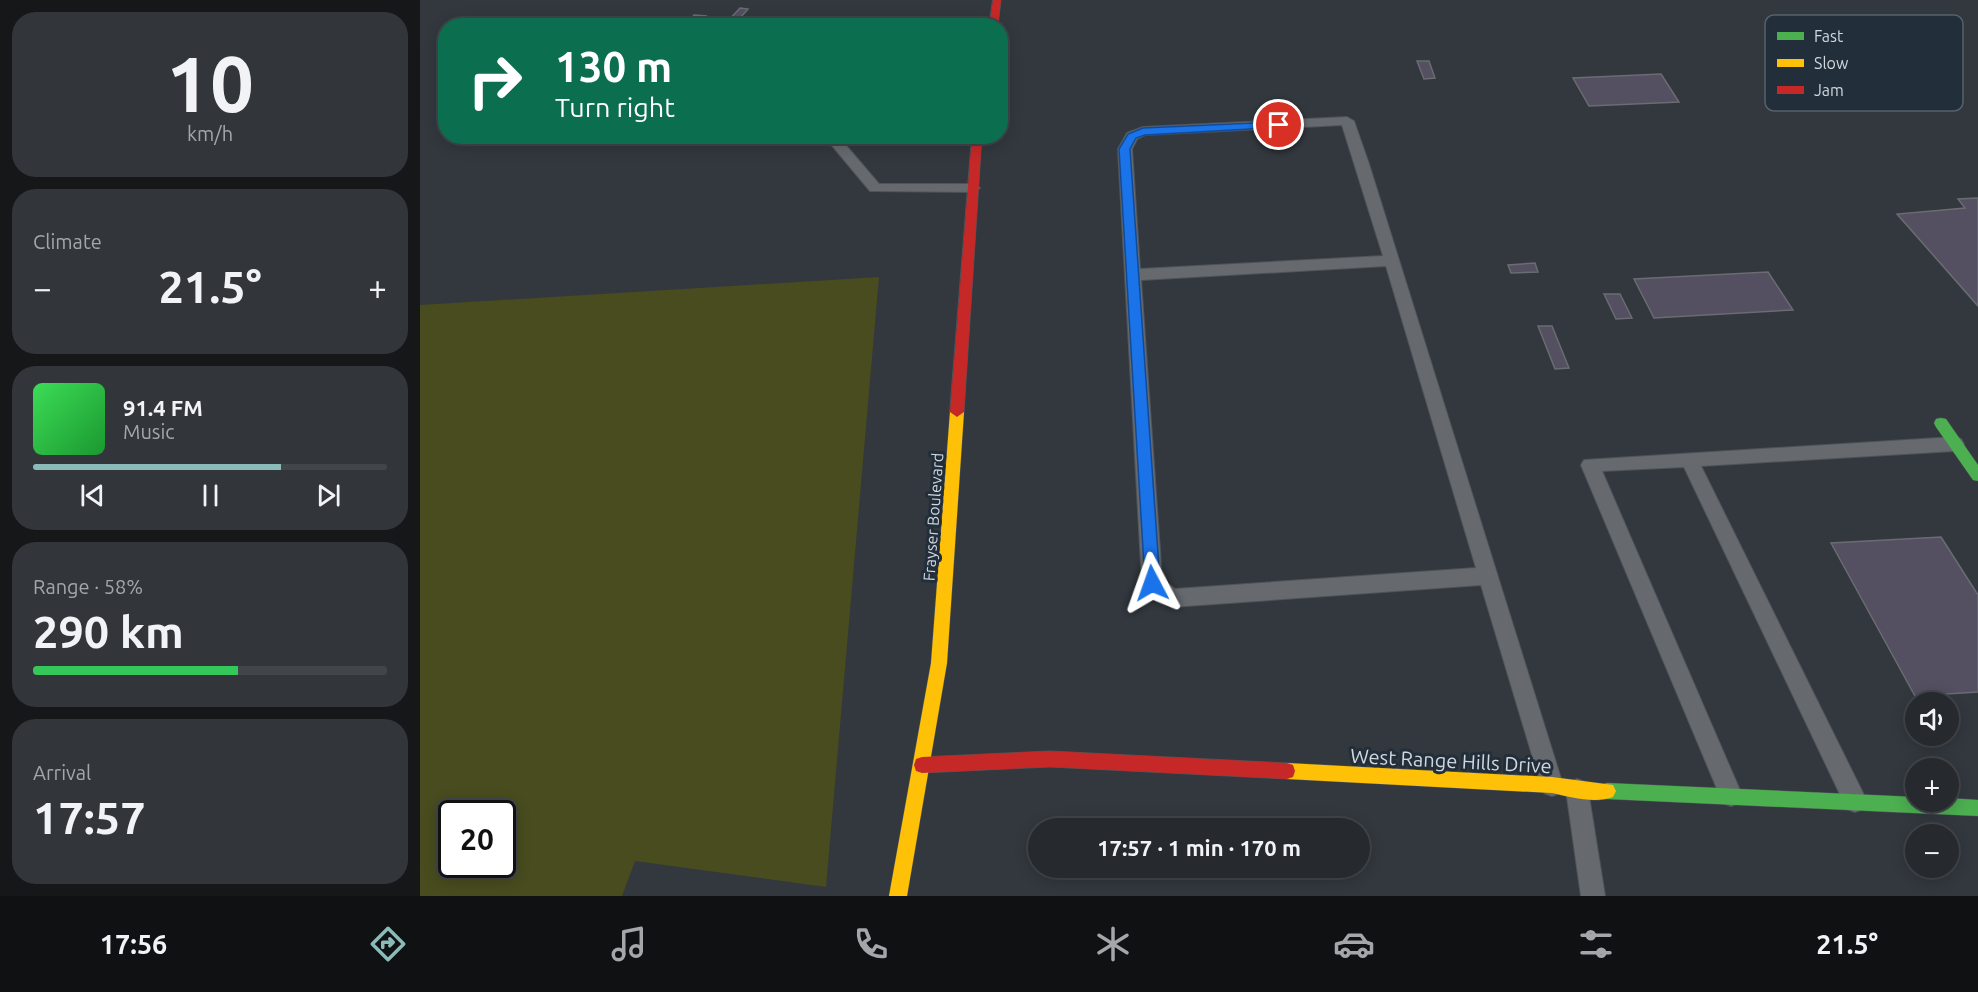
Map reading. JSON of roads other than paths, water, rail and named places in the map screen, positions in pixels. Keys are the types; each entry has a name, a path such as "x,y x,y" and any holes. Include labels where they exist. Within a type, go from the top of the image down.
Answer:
{"main road":[{"path":"995,18 998,0"},
{"name":"Frayser Boulevard","path":"898,896 939,663 976,144"},
{"path":"1941,423 1978,476"},
{"name":"West Range Hills Drive","path":"922,765 1050,759 1552,785 1577,790 1731,795 1978,808"}],"lane":[{"path":"1488,576 1172,598 1152,583 1125,149 1132,136 1143,132 1347,121 1488,576 1552,785"},
{"path":"837,144 875,188 973,188"},
{"path":"1132,275 1390,261"},
{"path":"1731,795 1590,465 1955,444"},
{"path":"1689,459 1855,801"},
{"path":"1577,790 1593,896"}]}
